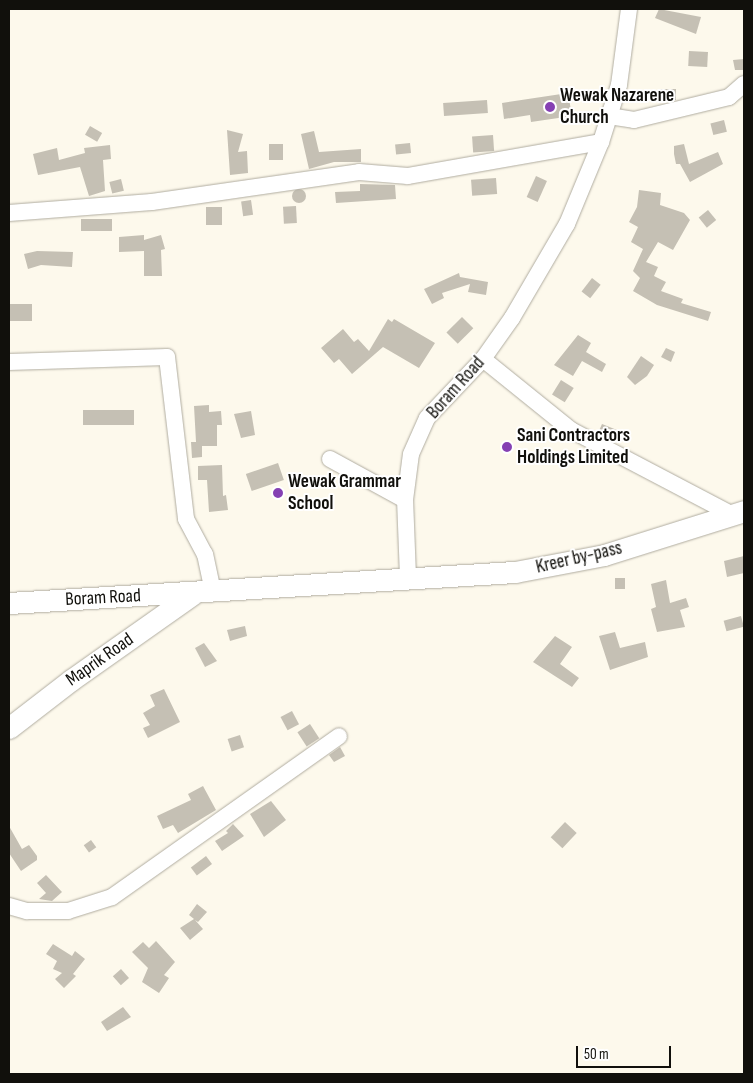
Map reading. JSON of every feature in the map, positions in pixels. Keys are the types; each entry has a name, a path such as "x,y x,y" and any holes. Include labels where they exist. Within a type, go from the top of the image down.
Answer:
{"main road":[{"name":"Kreer by-pass","path":"408,577 515,572 604,555 739,513"},
{"name":"Boram Road","path":"9,603 203,594 408,577"},
{"name":"Maprik Road","path":"9,728 71,680 203,594"}],"street":[{"name":"Boram Road","path":"408,577 405,500 411,454 428,418 483,359 567,224 601,142 619,85 629,9"},
{"path":"610,116 634,120 729,97 744,84"},
{"path":"9,213 152,202 359,172 408,176 601,142"},
{"path":"9,362 167,357 186,520 205,554 203,594"},
{"path":"483,359 571,430 739,513"},
{"path":"330,459 405,500"},
{"path":"9,906 26,910 68,911 112,897 339,736"}],"building":[{"path":"659,9 701,17 696,34 655,18"},
{"path":"689,51 708,52 707,67 688,66"},
{"path":"744,59 744,70 735,70 733,60"},
{"path":"660,89 676,89 676,100 660,100"},
{"name":"Wewak Nazarene Church","path":"568,93 572,116 531,122 530,115 504,119 502,103"},
{"path":"487,100 488,113 444,116 443,103"},
{"path":"724,120 727,132 713,135 710,123"},
{"path":"90,126 102,133 97,142 85,135"},
{"path":"227,130 243,134 238,152 247,151 248,173 230,175"},
{"path":"314,131 319,152 361,149 361,162 334,162 309,169 301,134"},
{"path":"493,135 494,151 473,152 472,136"},
{"path":"410,143 411,153 396,155 395,145"},
{"path":"269,144 283,144 283,160 269,160"},
{"path":"684,144 689,164 718,152 723,164 690,182 680,164 676,164 674,154 674,146"},
{"path":"110,145 111,159 103,160 105,191 89,196 80,167 38,175 33,154 57,148 59,160 85,153 84,148"},
{"path":"536,176 547,181 538,202 527,197"},
{"path":"496,178 497,194 472,196 471,180"},
{"path":"121,179 124,191 112,194 109,182"},
{"path":"360,184 395,185 396,199 336,203 335,192 360,191"},
{"path":"296,189 302,189 306,196 302,203 296,203 292,199 292,193"},
{"path":"639,190 661,193 660,205 684,213 690,220 673,250 658,242 646,262 658,267 654,276 666,282 661,291 683,299 681,303 711,312 708,321 657,305 633,291 640,278 633,271 643,249 631,242 638,227 629,222 637,207"},
{"path":"251,200 253,215 243,216 241,201"},
{"path":"296,206 297,223 284,224 283,207"},
{"path":"206,207 222,207 222,225 206,225"},
{"path":"708,210 716,220 707,228 699,218"},
{"path":"81,219 112,219 112,231 81,231"},
{"path":"144,235 144,240 161,235 165,249 161,250 162,276 144,276 144,251 119,252 119,237"},
{"path":"37,251 73,252 72,267 41,265 28,269 24,254"},
{"path":"459,273 460,277 488,282 486,295 468,292 470,284 442,293 444,298 432,304 424,289"},
{"path":"592,278 601,285 590,298 582,291"},
{"path":"9,304 32,304 32,321 9,321"},
{"path":"462,317 473,328 458,344 446,333"},
{"path":"388,319 392,322 394,319 435,343 419,368 383,347 352,374 339,359 334,363 321,348 343,329 354,342 358,339 369,351"},
{"path":"578,335 591,343 586,352 606,364 602,372 582,361 573,376 554,365"},
{"path":"666,348 675,352 671,362 661,357"},
{"path":"641,356 654,365 647,376 635,385 627,377"},
{"path":"561,380 574,388 565,402 552,394"},
{"path":"209,405 209,412 221,411 222,425 217,425 217,446 202,446 202,457 192,458 191,442 196,442 194,406"},
{"path":"83,410 134,410 134,425 83,425"},
{"path":"251,411 255,435 241,438 234,414"},
{"path":"602,424 617,430 612,440 598,433"},
{"path":"278,463 284,480 252,491 246,474"},
{"path":"222,465 223,496 226,495 228,510 209,512 207,480 198,480 198,466"},
{"path":"744,556 744,573 727,577 724,561"},
{"path":"615,578 625,578 625,589 615,589"},
{"path":"666,580 670,603 686,598 689,607 680,610 685,627 657,632 651,609 656,607 651,584"},
{"path":"741,616 744,627 726,631 724,621"},
{"path":"245,626 247,636 230,641 227,630"},
{"path":"615,632 620,648 645,642 648,657 610,670 599,636"},
{"path":"555,636 572,647 560,664 579,678 572,687 533,662"},
{"path":"204,643 217,661 205,667 195,648"},
{"path":"164,689 180,722 148,738 143,728 150,725 143,713 155,706 150,695"},
{"path":"292,711 299,724 288,730 281,717"},
{"path":"310,724 319,738 307,746 297,732"},
{"path":"240,735 244,747 232,751 228,739"},
{"path":"340,747 345,756 334,762 329,755"},
{"path":"203,786 216,810 178,833 173,825 163,829 157,816 191,800 188,794"},
{"path":"271,801 286,820 264,837 250,814"},
{"path":"565,822 577,833 562,848 551,837"},
{"path":"233,824 244,836 222,851 215,841 228,833 226,831"},
{"path":"9,826 22,849 29,845 37,856 37,860 21,871 9,853"},
{"path":"91,840 96,847 89,853 84,845"},
{"path":"206,856 212,864 197,875 191,867"},
{"path":"46,875 62,892 52,901 39,899 46,893 37,883"},
{"path":"197,904 207,912 198,922 195,920 203,929 190,940 180,928 194,919 189,915"},
{"path":"156,941 175,962 164,975 169,978 159,993 142,982 148,968 132,952 143,942 149,948"},
{"path":"53,944 72,956 75,951 85,959 73,974 76,976 64,988 55,979 62,973 53,969 57,961 46,954"},
{"path":"121,969 129,978 121,985 113,976"},
{"path":"123,1007 131,1017 107,1031 101,1022"}],"place":[{"name":"Wewak Nazarene Church","path":"550,107"},
{"name":"Sani Contractors Holdings Limited","path":"507,447"},
{"name":"Wewak Grammar School","path":"278,493"}]}
